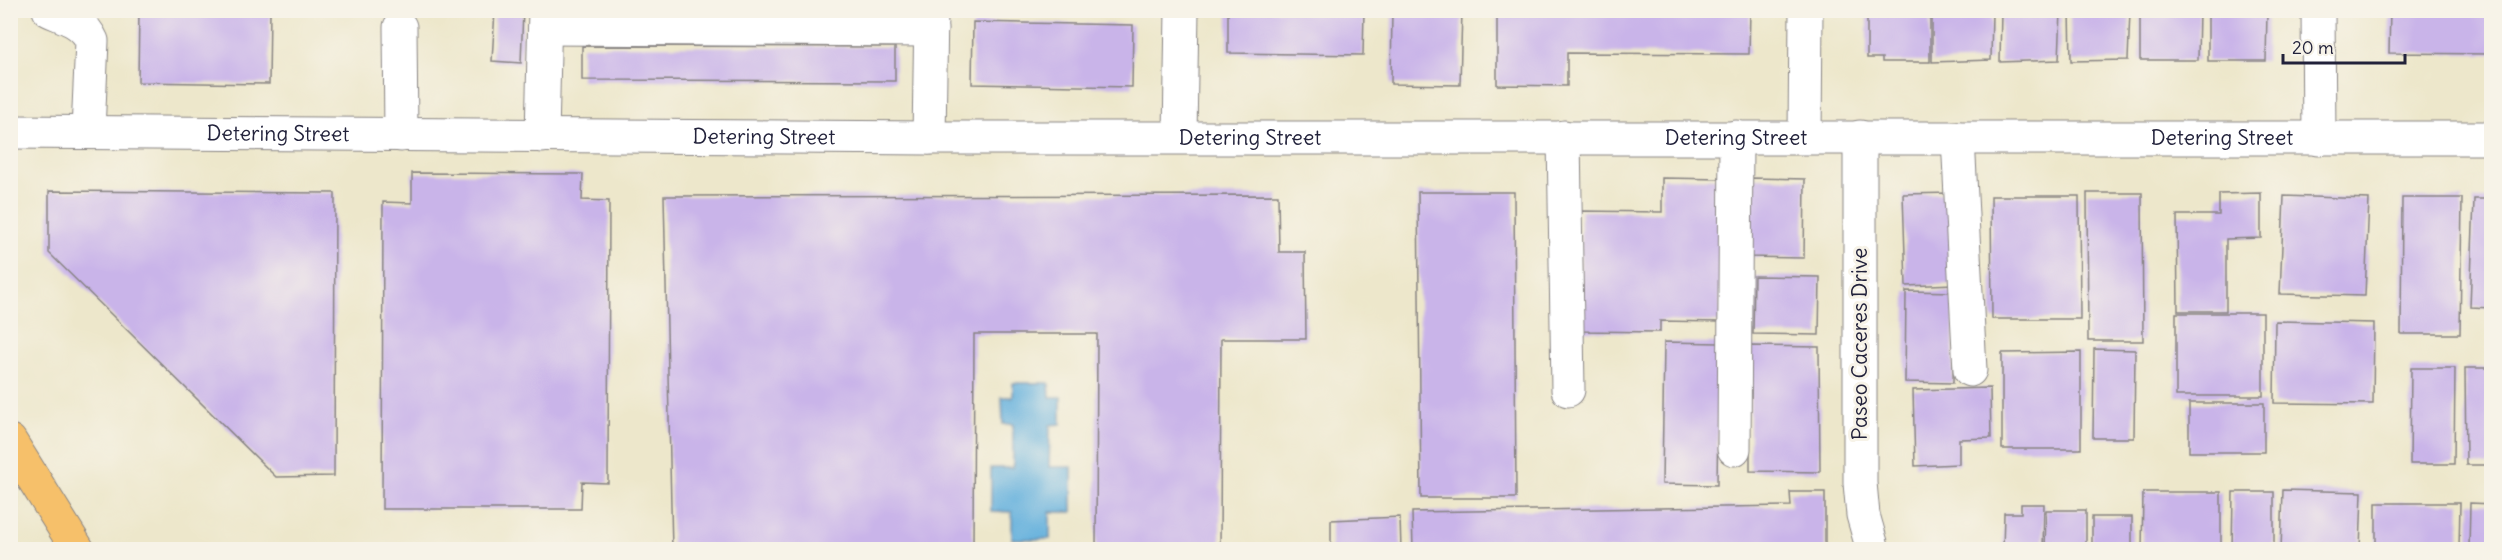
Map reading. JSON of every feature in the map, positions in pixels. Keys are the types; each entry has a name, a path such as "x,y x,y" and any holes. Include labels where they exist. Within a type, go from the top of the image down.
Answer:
{"main road":[{"path":"10,441 78,549"}],"street":[{"path":"49,10 74,21 88,31 92,42 88,131"},
{"path":"1180,136 1182,10"},
{"path":"1805,137 1806,10"},
{"path":"2318,10 2319,139"},
{"path":"542,136 545,19 931,20 929,138"},
{"path":"400,27 401,135"},
{"name":"Detering Street","path":"10,132 929,138 1180,136 2492,138"},
{"path":"1564,137 1568,390"},
{"path":"1734,449 1736,137"},
{"name":"Paseo Caceres Drive","path":"1860,137 1860,483 1863,515 1873,549"},
{"path":"1958,138 1970,370"}],"water":[{"path":"1013,383 1049,383 1050,397 1061,397 1061,424 1050,425 1049,467 1072,467 1072,512 1050,512 1050,539 1012,539 1012,512 991,511 991,468 1013,468 1013,424 1003,424 1002,397 1013,397"}],"building":[{"path":"139,10 270,10 269,84 138,82"},
{"path":"495,10 523,10 521,63 492,61"},
{"path":"1228,10 1364,10 1363,55 1228,53"},
{"path":"1392,10 1462,10 1460,85 1391,84"},
{"path":"1497,10 1750,10 1749,54 1567,53 1567,86 1497,85"},
{"path":"1930,10 1930,62 1882,62 1882,58 1867,58 1867,11"},
{"path":"1932,10 1992,12 1991,60 1932,62"},
{"path":"2001,10 2061,11 2059,60 2000,62"},
{"path":"2070,10 2130,11 2128,60 2071,61"},
{"path":"2140,10 2199,11 2198,60 2140,60"},
{"path":"2208,10 2267,12 2266,61 2208,61"},
{"path":"2390,10 2492,10 2492,54 2389,53"},
{"path":"973,22 1133,25 1132,87 972,84"},
{"path":"582,46 895,47 895,81 582,80"},
{"path":"412,173 583,174 582,200 609,201 608,483 582,482 581,509 382,509 383,202 412,203"},
{"path":"1662,178 1722,179 1720,322 1660,321 1660,332 1580,331 1581,211 1662,212"},
{"path":"1751,178 1805,179 1804,258 1749,257"},
{"path":"49,191 335,193 334,476 276,477 49,253"},
{"path":"1418,192 1514,192 1516,498 1421,498"},
{"path":"1952,193 1954,284 1906,286 1903,194"},
{"path":"2087,193 2142,193 2143,341 2088,341"},
{"path":"2261,193 2261,238 2226,239 2226,311 2178,311 2177,215 2219,215 2219,194"},
{"path":"1278,195 1279,252 1305,252 1306,339 1221,339 1220,550 1096,550 1097,334 974,334 973,550 672,550 664,196"},
{"path":"1991,196 2079,196 2080,319 1992,319"},
{"path":"2284,196 2369,199 2365,296 2280,294"},
{"path":"2402,198 2462,198 2460,334 2401,334"},
{"path":"2474,199 2492,199 2492,308 2470,307"},
{"path":"1754,276 1820,277 1819,335 1753,334"},
{"path":"1906,291 1954,292 1953,383 1905,382"},
{"path":"2176,313 2263,313 2263,396 2176,396"},
{"path":"2275,321 2374,323 2373,404 2274,403"},
{"path":"1664,342 1719,343 1717,485 1662,484"},
{"path":"1750,346 1819,347 1820,472 1750,471"},
{"path":"2094,349 2135,350 2134,438 2093,438"},
{"path":"2081,352 2081,449 2002,449 2002,353"},
{"path":"2411,368 2455,368 2454,464 2410,464"},
{"path":"2465,368 2492,368 2492,465 2466,465"},
{"path":"1990,388 1991,438 1959,439 1959,464 1915,466 1913,390"},
{"path":"2189,403 2264,403 2264,452 2189,452"},
{"path":"2283,490 2362,492 2360,550 2281,550"},
{"path":"1790,492 1825,492 1825,550 1413,550 1412,512 1791,506"},
{"path":"2143,492 2221,492 2221,550 2142,550"},
{"path":"2233,492 2274,492 2274,550 2232,550"},
{"path":"2376,503 2460,503 2459,550 2376,550"},
{"path":"2470,503 2492,504 2492,550 2469,550"},
{"path":"2021,504 2044,504 2043,550 2003,550 2004,513 2021,513"},
{"path":"2046,510 2086,510 2086,550 2045,550"},
{"path":"1400,517 1401,550 1331,550 1331,520"},
{"path":"2092,517 2132,517 2132,550 2092,550"}]}
